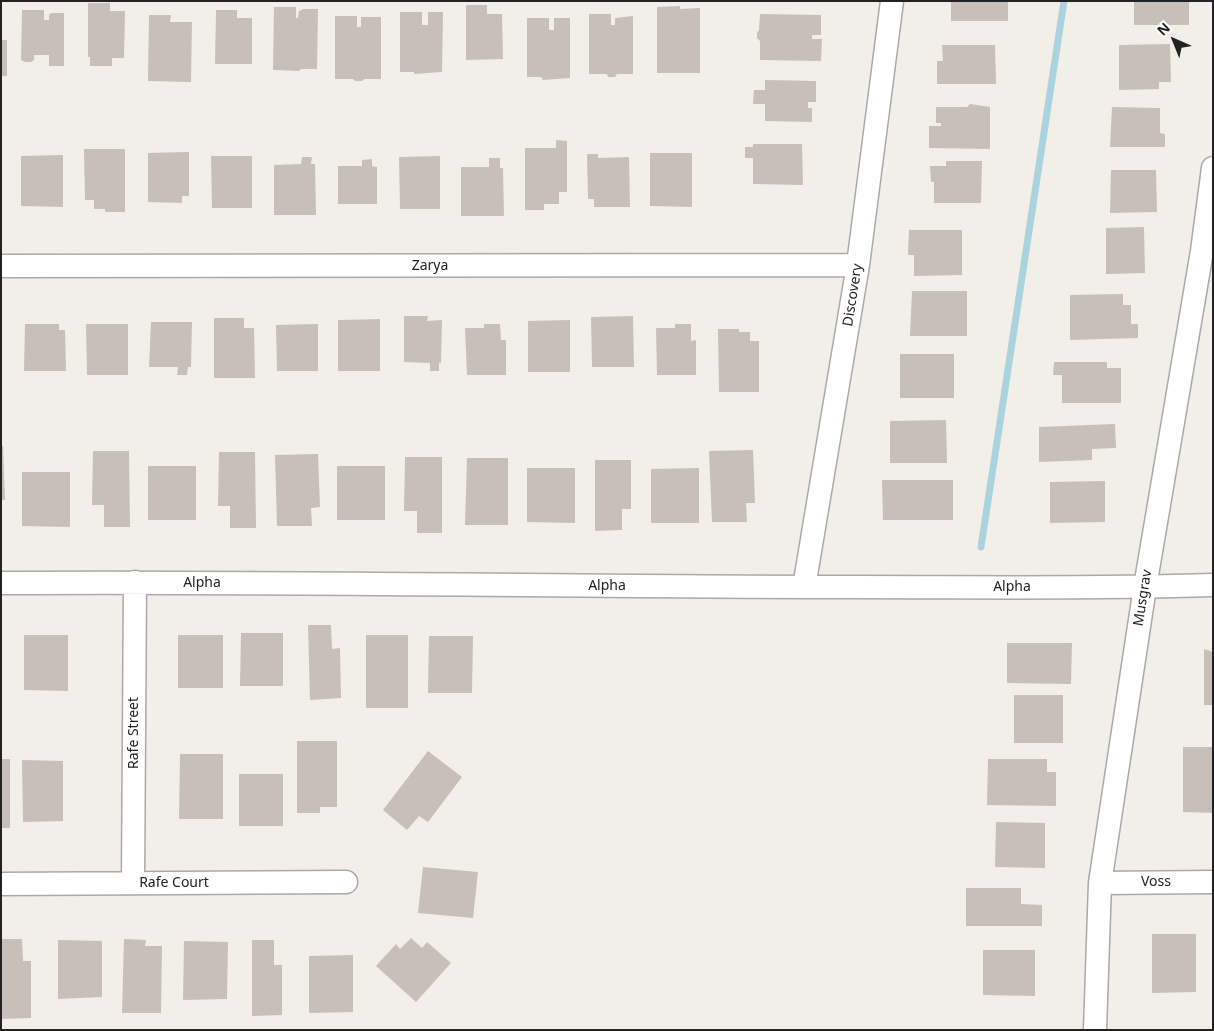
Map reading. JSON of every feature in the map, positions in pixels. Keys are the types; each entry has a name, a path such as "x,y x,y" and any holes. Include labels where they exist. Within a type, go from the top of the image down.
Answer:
{"street":[{"name":"Discovery","path":"804,587 858,265 892,1"},
{"name":"Musgrav","path":"1095,1030 1100,883 1145,587 1207,251 1213,168"},
{"name":"Zarya","path":"1,266 858,265"},
{"name":"Alpha","path":"1,583 135,582 804,587 1145,587 1213,585"},
{"name":"Rafe Street","path":"133,883 135,582"},
{"name":"Rafe Court","path":"1,884 346,882"},
{"name":"Voss","path":"1100,883 1213,882"}],"building":[{"path":"951,1 1008,1 1008,21 951,21"},
{"path":"1134,1 1189,1 1189,25 1134,25"},
{"path":"88,3 110,3 110,11 125,11 124,58 112,58 112,66 90,66 90,57 88,57"},
{"path":"466,5 487,5 487,14 502,14 503,59 466,60"},
{"path":"680,6 680,9 700,8 700,73 657,73 657,7"},
{"path":"274,7 296,7 296,18 298,18 299,11 302,9 318,9 317,69 301,69 299,71 273,70"},
{"path":"22,10 44,10 44,20 49,20 51,13 64,13 64,66 49,66 49,55 34,55 34,60 31,62 21,60"},
{"path":"216,10 237,10 237,18 252,18 252,64 215,64"},
{"path":"400,12 422,12 422,25 428,25 428,12 443,12 442,72 414,74 414,72 400,72"},
{"path":"589,14 611,14 611,25 615,25 615,18 633,16 633,74 617,74 615,77 608,77 607,74 589,74"},
{"path":"760,14 821,15 821,35 812,35 812,39 822,39 821,61 760,60 760,41 757,38 757,33 759,30"},
{"path":"149,15 171,15 170,22 192,22 191,82 148,81"},
{"path":"335,16 357,16 357,27 361,27 361,17 381,17 381,79 355,81 353,79 335,79"},
{"path":"527,18 549,18 549,30 554,30 554,18 570,18 570,78 543,80 541,77 527,77"},
{"path":"1,40 7,40 7,76 1,76"},
{"path":"1170,44 1171,82 1159,82 1159,89 1119,90 1119,45"},
{"path":"942,45 995,45 996,84 937,84 937,61 943,61"},
{"path":"765,80 816,81 816,102 808,102 808,108 812,108 812,122 765,121 765,104 753,104 754,90 765,90"},
{"path":"970,104 990,107 990,149 929,148 929,126 941,126 941,123 936,123 936,107 967,107"},
{"path":"1112,107 1160,108 1160,133 1165,134 1165,147 1110,147"},
{"path":"556,140 567,141 567,192 559,192 559,204 544,204 544,210 525,210 525,148 556,148"},
{"path":"753,144 802,144 803,185 753,184 753,158 745,158 745,147 753,147"},
{"path":"84,149 125,149 125,212 105,212 105,209 94,209 94,200 85,200"},
{"path":"189,152 189,196 182,196 182,203 148,202 148,153"},
{"path":"650,153 692,153 692,207 650,206"},
{"path":"587,154 598,154 598,158 629,157 630,207 594,207 594,199 588,199"},
{"path":"63,155 63,207 21,206 21,156"},
{"path":"211,156 252,156 252,208 212,208"},
{"path":"440,156 440,209 400,209 399,157"},
{"path":"302,157 312,157 311,164 315,164 316,215 274,215 274,165 301,164"},
{"path":"489,158 500,158 500,168 503,168 504,216 461,216 461,167 489,167"},
{"path":"372,159 372,166 377,167 377,204 338,204 338,166 362,166 362,160"},
{"path":"946,161 982,161 981,203 934,203 934,182 931,182 930,166 946,166"},
{"path":"1111,170 1156,170 1157,212 1110,213"},
{"path":"1144,227 1145,273 1106,274 1106,228"},
{"path":"909,230 962,230 962,275 914,276 914,255 908,255"},
{"path":"912,291 967,291 967,336 910,336"},
{"path":"1123,294 1123,305 1131,305 1131,324 1138,324 1138,338 1070,340 1070,295"},
{"path":"404,316 428,316 427,321 442,320 441,363 439,363 439,371 430,371 430,363 404,362"},
{"path":"633,316 634,367 592,367 591,317"},
{"path":"214,318 244,318 244,328 254,328 255,378 214,378"},
{"path":"380,319 380,371 338,371 338,320"},
{"path":"570,320 570,372 528,372 528,321"},
{"path":"151,322 192,322 191,367 188,367 187,375 177,375 178,367 149,367"},
{"path":"25,324 59,324 59,330 65,330 66,371 24,371"},
{"path":"86,324 128,324 128,375 87,375"},
{"path":"318,324 318,371 277,371 276,325"},
{"path":"484,324 500,324 501,340 506,340 506,375 467,375 465,328 484,328"},
{"path":"675,324 691,324 691,341 696,340 696,375 657,375 656,328 675,328"},
{"path":"718,329 739,329 739,332 750,332 750,341 759,341 759,392 719,392"},
{"path":"900,354 954,354 954,398 900,398"},
{"path":"1054,362 1107,362 1107,368 1121,368 1121,403 1062,403 1062,375 1053,375"},
{"path":"946,420 947,463 890,463 890,421"},
{"path":"1115,424 1116,448 1092,449 1092,460 1039,462 1039,427"},
{"path":"1,446 3,446 5,500 1,500"},
{"path":"753,450 755,503 746,503 747,522 712,522 709,451"},
{"path":"93,451 129,451 130,527 104,527 104,505 92,505"},
{"path":"219,452 255,452 256,528 230,528 230,506 218,506"},
{"path":"318,454 320,507 311,508 312,526 277,526 275,455"},
{"path":"405,457 442,457 442,533 417,533 417,511 404,511"},
{"path":"467,458 508,458 508,525 465,525"},
{"path":"595,460 631,460 631,509 622,509 622,530 595,531"},
{"path":"148,466 196,466 196,520 148,520"},
{"path":"337,466 385,466 385,520 337,520"},
{"path":"527,468 575,468 575,523 527,522"},
{"path":"699,468 699,523 651,523 651,469"},
{"path":"22,472 70,472 70,527 22,526"},
{"path":"882,480 953,480 953,520 883,520"},
{"path":"1105,481 1105,522 1050,523 1050,482"},
{"path":"308,625 331,625 332,649 340,648 341,698 310,700"},
{"path":"241,633 283,633 283,686 240,686"},
{"path":"24,635 68,635 68,691 24,690"},
{"path":"178,635 223,635 223,688 178,688"},
{"path":"366,635 408,635 408,708 366,708"},
{"path":"429,636 473,636 472,693 428,693"},
{"path":"1007,643 1072,643 1071,684 1007,683"},
{"path":"1204,649 1213,652 1213,705 1204,705"},
{"path":"1014,695 1063,695 1063,743 1014,743"},
{"path":"297,741 337,741 337,807 320,807 320,813 297,813"},
{"path":"1183,747 1213,747 1213,813 1183,812"},
{"path":"428,751 462,777 428,822 419,816 407,830 383,810"},
{"path":"180,754 223,754 223,819 179,819"},
{"path":"1,759 10,759 10,828 1,828"},
{"path":"988,759 1047,759 1047,772 1056,772 1056,806 987,805"},
{"path":"22,760 63,761 63,821 23,822"},
{"path":"239,774 283,774 283,826 239,826"},
{"path":"996,822 1045,823 1045,868 995,867"},
{"path":"423,867 478,872 473,918 418,913"},
{"path":"966,888 1021,888 1021,904 1042,905 1042,926 966,926"},
{"path":"1152,934 1196,934 1196,992 1152,993"},
{"path":"411,938 422,948 427,942 451,963 416,1002 376,966 396,944 400,949"},
{"path":"1,939 22,939 23,961 31,961 31,1018 1,1019"},
{"path":"124,939 146,940 145,946 162,946 161,1013 122,1013"},
{"path":"58,940 102,941 102,997 58,999"},
{"path":"252,940 274,940 274,965 282,965 282,1015 252,1016"},
{"path":"184,941 228,942 227,999 183,1000"},
{"path":"983,950 1035,950 1035,996 983,995"},
{"path":"353,955 353,1012 309,1013 309,956"}],"waterway":[{"path":"981,547 1064,1"}]}
